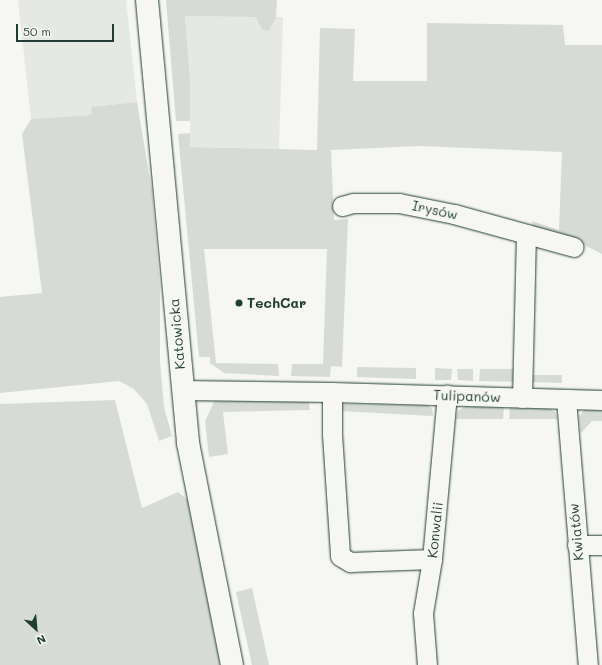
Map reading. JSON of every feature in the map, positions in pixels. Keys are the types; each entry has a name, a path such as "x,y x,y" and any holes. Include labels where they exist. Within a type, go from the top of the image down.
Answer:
{"main road":[{"name":"Katowicka","path":"147,0 182,390 194,478 232,665"}],"street":[{"name":"Irysów","path":"342,206 353,203 399,203 454,214 574,247"},
{"path":"522,398 526,234"},
{"name":"Tulipanów","path":"182,390 332,392 602,400"},
{"path":"332,392 332,434 340,556 350,562 432,558"},
{"name":"Konwalii","path":"427,665 423,613 432,558 447,395"},
{"name":"Kwiatów","path":"566,399 588,665"},
{"path":"577,545 602,545"}],"shaded area":[{"path":"18,0 126,0 137,102 92,107 92,115 31,119"},
{"path":"166,0 277,0 276,17 269,31 262,30 256,17 185,16 190,79 190,121 176,121"},
{"path":"185,16 283,17 279,149 190,147 190,79"},
{"path":"427,23 563,25 565,45 602,45 602,254 582,244 534,231 532,221 559,230 562,152 419,146 331,150 334,220 348,219 342,367 331,366 330,377 291,376 292,364 323,364 327,249 204,249 216,363 278,364 279,376 224,373 210,363 210,357 199,357 178,134 190,133 190,147 317,150 320,28 355,29 353,81 427,81"},
{"path":"137,102 152,191 160,286 160,362 164,407 172,436 159,441 147,404 134,389 119,381 0,393 0,297 42,293 22,134 31,119 92,115 91,107"},
{"path":"357,367 416,368 416,379 357,377"},
{"path":"435,368 452,369 451,380 435,380"},
{"path":"457,369 473,369 473,381 458,380"},
{"path":"480,369 516,369 516,382 479,381"},
{"path":"530,375 562,375 562,383 532,382"},
{"path":"115,400 142,508 178,492 188,500 225,665 0,665 0,404"},
{"path":"215,400 309,402 310,410 223,412 228,454 209,457 205,421"},
{"path":"344,404 427,405 432,408 433,416 340,411 340,406"},
{"path":"466,406 504,407 503,419 455,419 458,411"},
{"path":"510,407 549,408 556,413 557,419 509,419"},
{"path":"585,409 602,410 602,421 592,421 581,433 579,417"},
{"path":"252,588 269,665 252,665 236,592"}],"place":[{"name":"TechCar","path":"239,303"}]}
